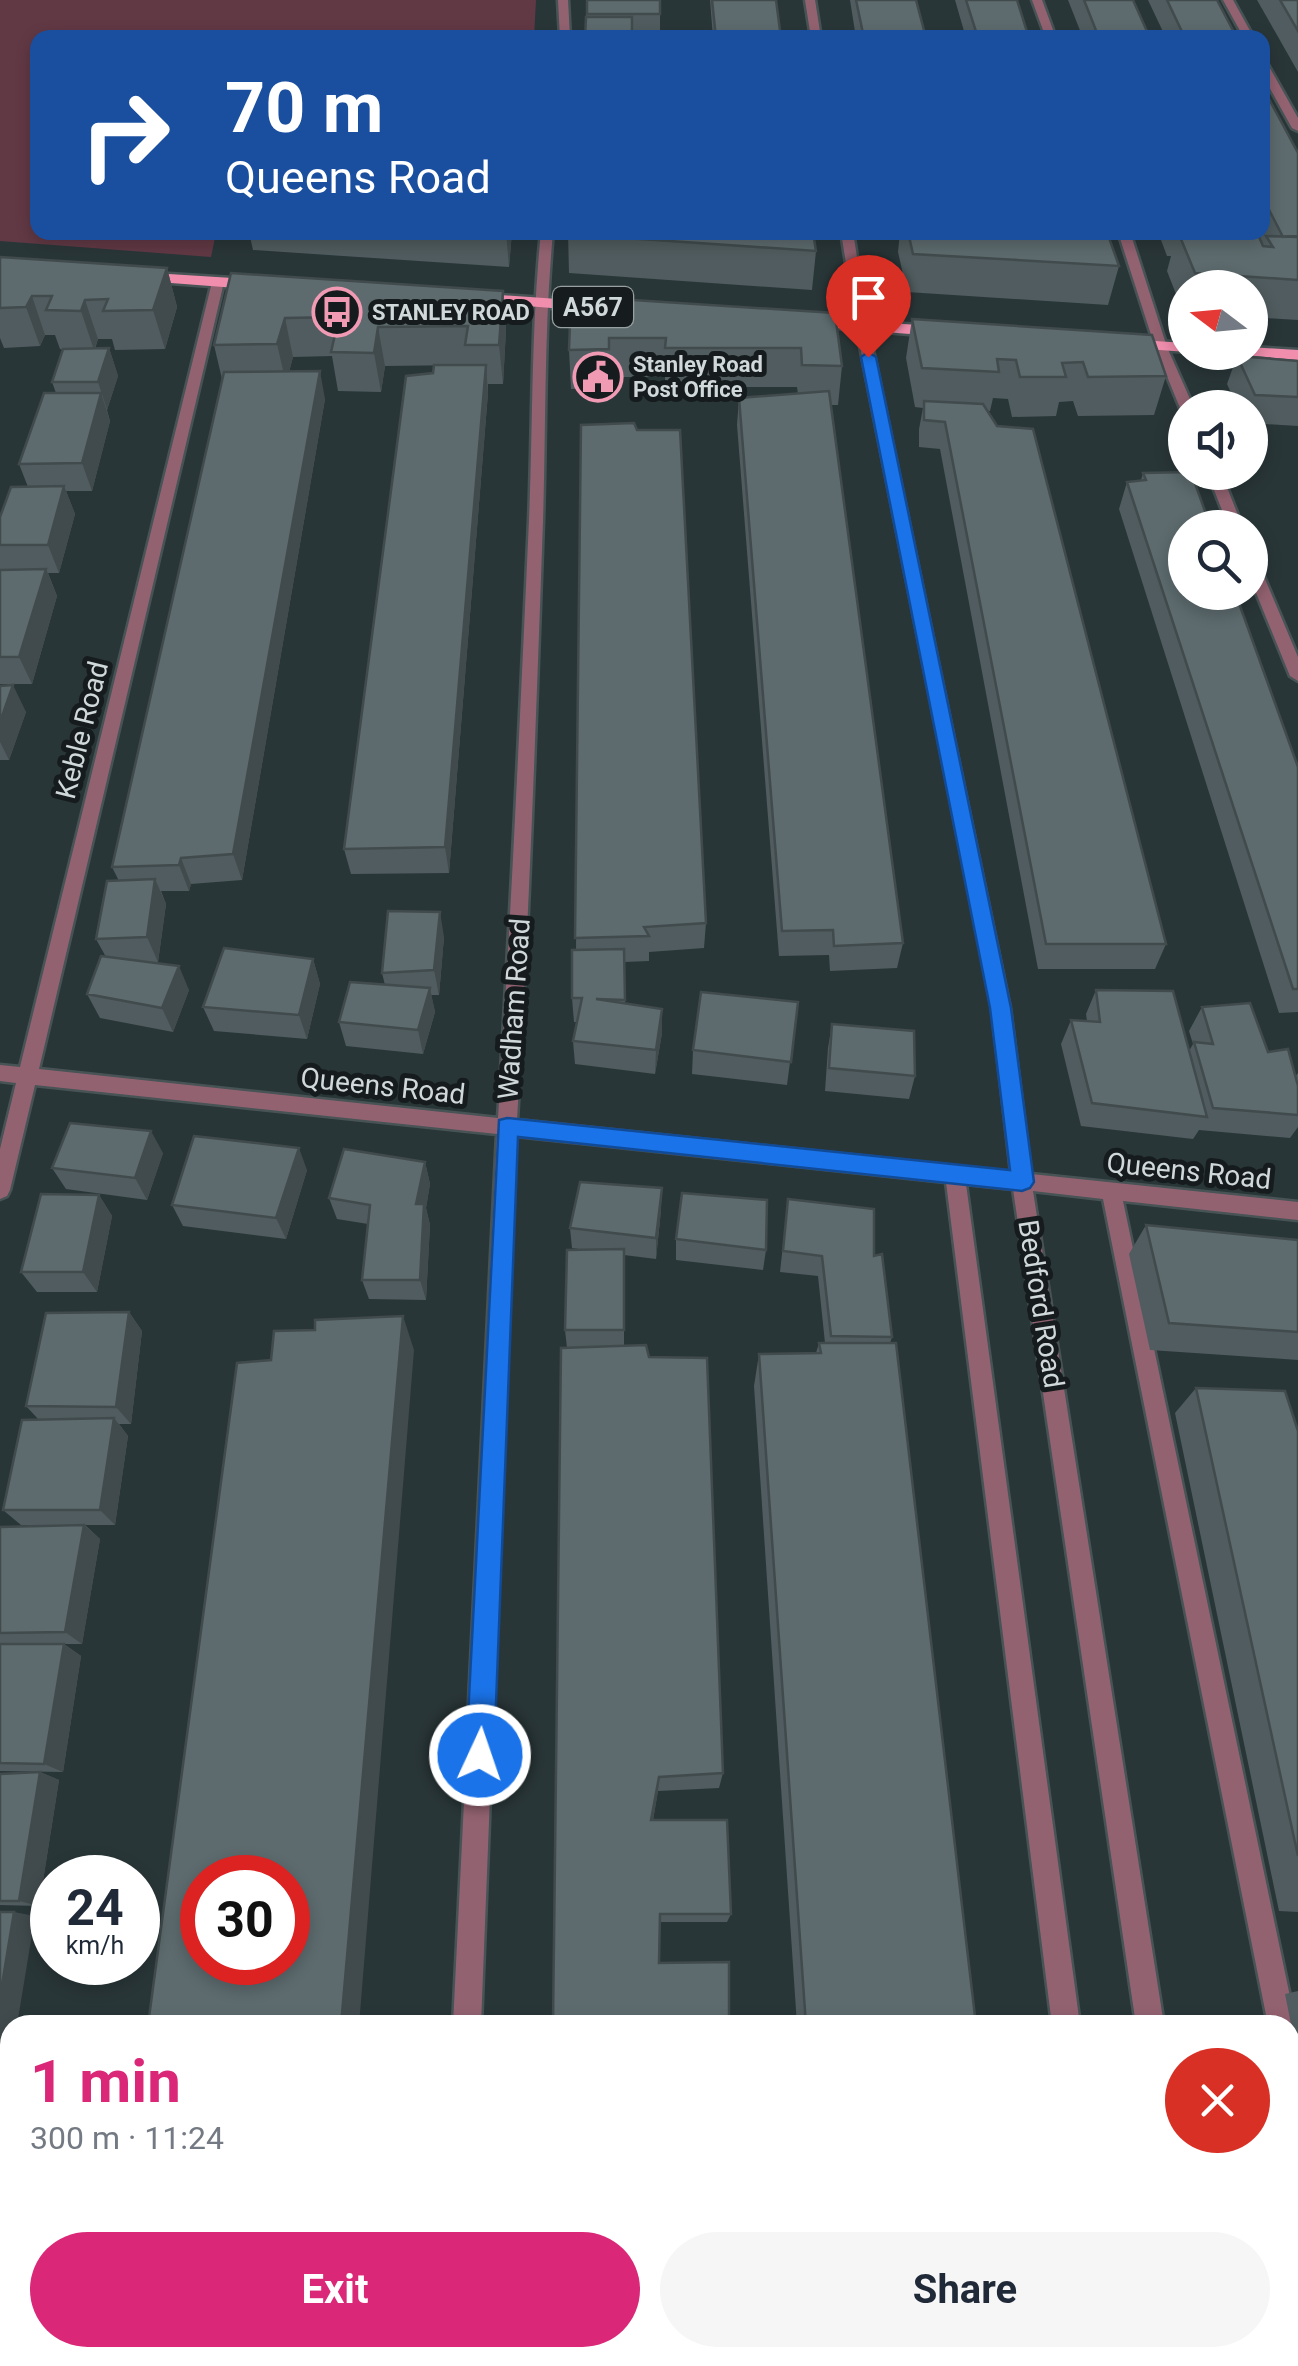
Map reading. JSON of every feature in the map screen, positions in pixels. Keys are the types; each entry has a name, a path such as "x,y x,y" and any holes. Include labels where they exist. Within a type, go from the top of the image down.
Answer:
{"main road":[{"path":"114,275 274,286"},
{"name":"A567","path":"446,297 614,308"},
{"path":"784,320 962,333"},
{"path":"1102,342 1168,347"},
{"path":"1268,353 1298,355"}],"street":[{"path":"563,0 565,30"},
{"path":"810,0 815,30"},
{"path":"1036,0 1048,30"},
{"path":"1228,0 1245,30"},
{"path":"1270,77 1298,128"},
{"name":"Wadham Road","path":"467,2015 525,810 540,303 546,240"},
{"name":"Bedford Road","path":"849,240 862,326 1001,1008 1022,1182 1148,2015"},
{"path":"1127,240 1161,347 1179,390"},
{"name":"Keble Road","path":"0,1190 218,282"},
{"path":"1268,604 1298,676"},
{"name":"Queens Road","path":"0,1073 1298,1211"},
{"path":"955,1174 1065,2015"},
{"path":"1111,1191 1280,2015"}],"shaded area":[{"path":"0,0 536,0 534,30 30,30 30,240 215,240 211,257 0,241"}],"building":[{"path":"587,0 660,0 660,14 587,14"},
{"path":"712,0 776,0 780,30 715,30"},
{"path":"856,0 916,0 924,30 862,30"},
{"path":"966,0 1017,0 1026,30 975,30"},
{"path":"1084,0 1133,0 1146,30 1096,30"},
{"path":"1167,0 1217,0 1233,30 1181,30"},
{"path":"1280,0 1298,0 1298,31"},
{"path":"586,17 632,17 632,30 585,30"},
{"path":"1270,101 1298,153 1298,236 1283,237 1270,212"},
{"path":"1270,236 1298,237 1298,280 1268,278 1268,270 1194,270 1181,240 1260,240 1263,246 1273,247"},
{"path":"656,240 814,240 816,251"},
{"path":"910,240 1110,240 1119,266 913,254"},
{"path":"0,257 167,268 153,310 103,311 108,299 85,300 81,311 46,310 52,296 32,296 26,307 0,308"},
{"path":"231,273 503,291 499,345 465,345 468,326 378,327 374,353 331,352 339,317 285,318 277,344 214,345"},
{"path":"571,296 835,313 842,366 802,365 801,348 665,348 666,338 609,338 609,349 569,350"},
{"path":"912,319 1152,335 1166,376 1088,377 1083,362 1062,363 1066,377 1020,377 1016,360 997,359 999,372 922,368"},
{"path":"109,348 98,382 52,382 63,349"},
{"path":"1268,359 1298,361 1298,397 1268,396 1268,390 1253,390 1243,370 1268,370"},
{"path":"434,365 486,365 445,847 344,849 406,376 433,373"},
{"path":"320,371 233,854 181,858 179,865 112,867 224,372"},
{"path":"829,391 903,943 834,946 833,930 782,931 739,398"},
{"path":"44,393 101,393 82,463 19,464"},
{"path":"924,401 983,404 997,426 1033,429 1166,944 1046,944 945,422 924,420"},
{"path":"634,423 637,430 680,430 706,923 644,927 649,936 575,938 581,425"},
{"path":"1168,472 1168,490 1197,490 1205,510 1168,510 1168,607 1127,482 1146,480 1143,473"},
{"path":"64,486 48,545 0,545 0,517 11,487"},
{"path":"46,569 19,657 0,657 0,570"},
{"path":"1169,610 1241,610 1298,767 1298,989 1293,989"},
{"path":"13,685 0,722 0,686"},
{"path":"155,879 147,937 96,939 107,881"},
{"path":"388,911 440,912 434,970 382,973"},
{"path":"224,948 313,959 299,1015 203,1007"},
{"path":"624,949 625,1000 596,999 662,1009 656,1050 573,1041 582,998 572,998 572,950"},
{"path":"101,956 179,966 162,1008 87,994"},
{"path":"350,982 430,988 418,1030 339,1022"},
{"path":"1096,990 1173,991 1207,1117 1092,1103 1071,1020 1100,1022"},
{"path":"701,992 798,1002 791,1062 693,1050"},
{"path":"1250,1003 1268,1052 1288,1049 1298,1086 1298,1115 1213,1108 1194,1042 1213,1044 1202,1007"},
{"path":"832,1024 914,1031 915,1076 829,1068"},
{"path":"70,1123 151,1131 135,1178 52,1168"},
{"path":"194,1136 299,1148 276,1218 172,1205"},
{"path":"344,1149 425,1162 416,1204 424,1204 420,1280 362,1280 370,1205 329,1198"},
{"path":"580,1182 662,1188 656,1238 570,1228"},
{"path":"682,1193 767,1200 766,1250 676,1239"},
{"path":"41,1194 99,1195 83,1272 21,1272"},
{"path":"788,1199 874,1209 874,1256 882,1254 892,1337 831,1336 822,1256 783,1251"},
{"path":"1146,1225 1298,1240 1298,1332 1169,1323"},
{"path":"624,1249 624,1330 565,1330 567,1250"},
{"path":"129,1312 116,1407 26,1406 46,1313"},
{"path":"403,1316 342,2015 149,2015 153,1985 160,1985 160,1936 237,1363 271,1360 274,1331 315,1330 315,1320"},
{"path":"819,1343 896,1343 975,2015 805,2015 759,1354 821,1353"},
{"path":"646,1345 649,1357 707,1358 723,1773 659,1777 651,1820 727,1820 731,1914 660,1914 659,1963 729,1962 729,2015 553,2015 561,1348"},
{"path":"1196,1388 1285,1391 1298,1431 1298,1856"},
{"path":"114,1418 100,1510 3,1510 22,1420"},
{"path":"84,1525 65,1632 0,1633 0,1527"},
{"path":"0,1644 64,1644 44,1764 0,1763"},
{"path":"40,1772 19,1901 0,1901 0,1774"},
{"path":"0,1912 14,1912 0,1997"}],"place":[{"name":"STANLEY ROAD","path":"337,312"},
{"name":"Stanley Road Post Office","path":"598,377"}],"route":[{"path":"480,1755 507,1127 1022,1182 1001,1008 868,357"}]}
